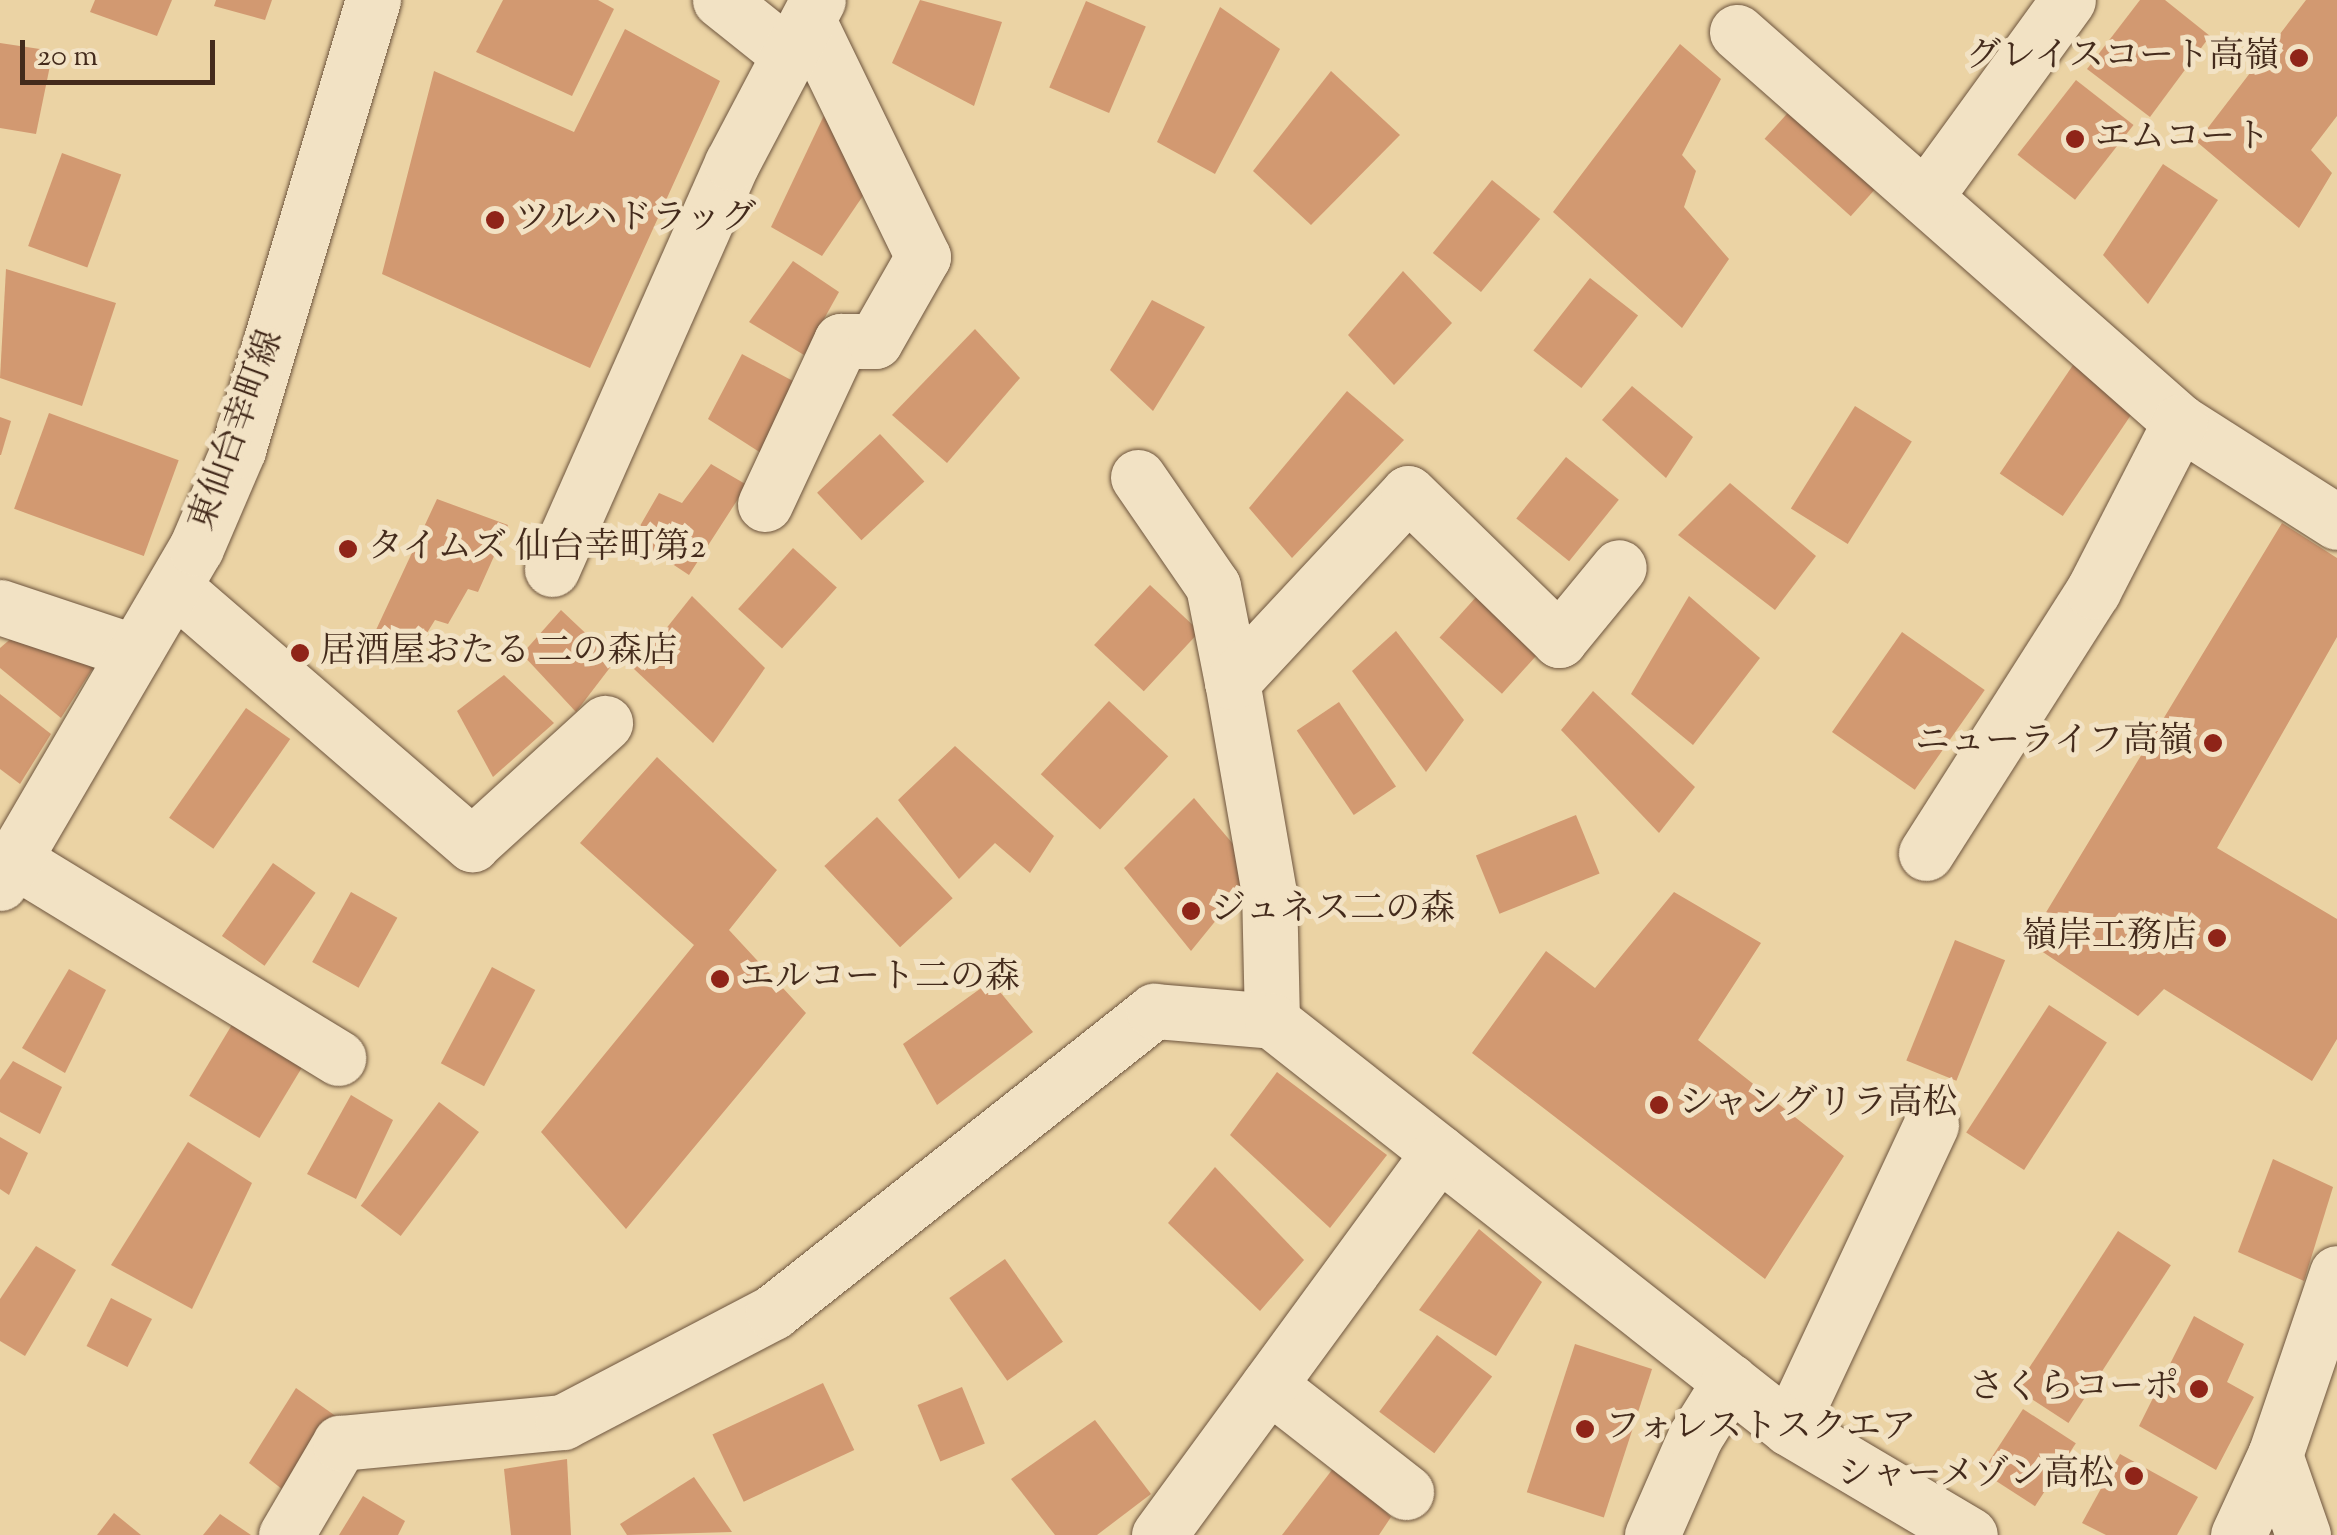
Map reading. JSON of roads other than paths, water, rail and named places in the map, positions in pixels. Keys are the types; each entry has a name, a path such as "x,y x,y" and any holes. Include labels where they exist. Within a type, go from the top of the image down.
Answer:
{"street":[{"name":"東仙台幸町線","path":"7,871 174,587 238,450 374,0"},
{"path":"720,0 805,25 923,257 875,341 841,341 765,504"},
{"path":"1925,198 2068,0"},
{"path":"552,569 732,163 805,25"},
{"path":"1737,32 2180,422 2337,522"},
{"path":"1926,853 2093,591 2180,422"},
{"path":"1138,478 1213,586 1269,894 1272,1021"},
{"path":"1232,682 1408,492 1559,640 1619,567"},
{"path":"174,587 472,844 605,723"},
{"path":"0,607 135,652"},
{"path":"7,871 338,1058"},
{"path":"286,1535 340,1443 563,1422 773,1312 1154,1011 1272,1021 1790,1428 1970,1535"},
{"path":"1790,1428 1932,1125"},
{"path":"1159,1535 1439,1153"},
{"path":"2238,1535 2275,1456 2337,1272"},
{"path":"1652,1535 1694,1438 1730,1381"},
{"path":"1269,1385 1406,1492"},
{"path":"2275,1456 2303,1535"}],"place":[{"name":"グレイスコート高嶺","path":"2299,58"},
{"name":"エムコート","path":"2075,139"},
{"name":"ツルハドラッグ","path":"495,220"},
{"name":"タイムズ 仙台幸町第2","path":"348,549"},
{"name":"居酒屋おたる 二の森店","path":"300,653"},
{"name":"ニューライフ高嶺","path":"2213,743"},
{"name":"ジュネス二の森","path":"1191,911"},
{"name":"嶺岸工務店","path":"2217,938"},
{"name":"エルコート二の森","path":"720,979"},
{"name":"シャングリラ高松","path":"1659,1105"},
{"name":"さくらコーポ","path":"2199,1389"},
{"name":"フォレストスクエア","path":"1585,1429"},
{"name":"シャーメゾン高松","path":"2134,1476"}]}
